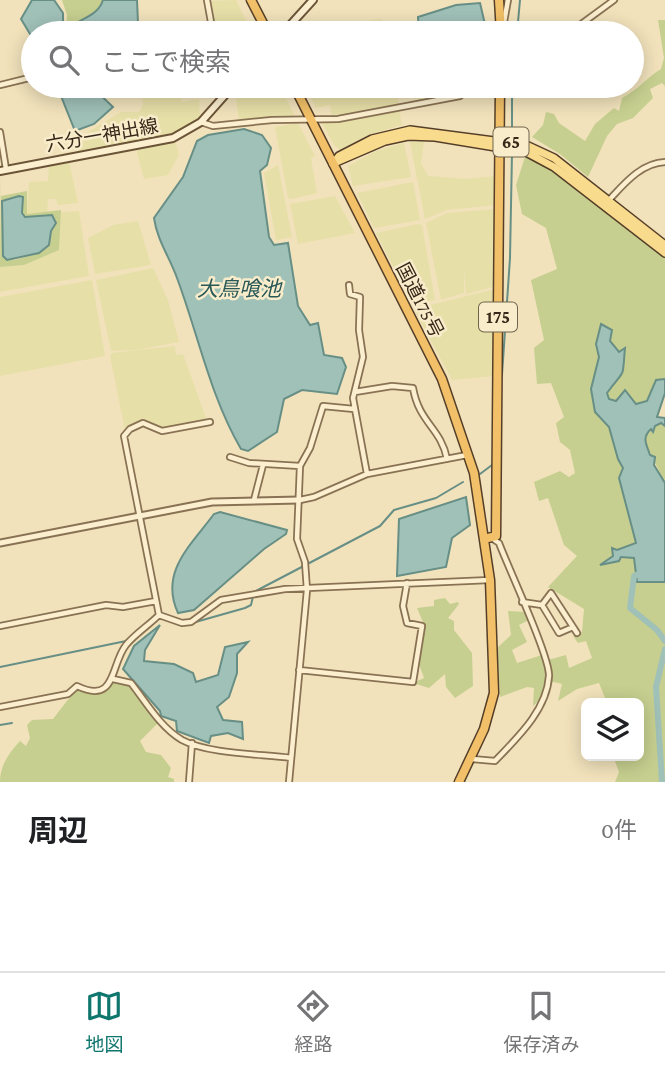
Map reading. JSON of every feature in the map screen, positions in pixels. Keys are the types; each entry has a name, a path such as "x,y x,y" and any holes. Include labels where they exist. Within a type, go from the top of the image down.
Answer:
{"highway":[{"path":"251,0 262,21"},
{"path":"499,0 501,21"},
{"name":"国道175号","path":"300,98 442,379 469,454 489,539 494,693 488,719 459,782"},
{"name":"国道175号","path":"489,539 496,536 500,98"}],"main road":[{"path":"295,21 313,0"},
{"name":"六分一神出線","path":"3,170 163,140 201,122 220,98"},
{"name":"65","path":"333,164 339,156 372,139 398,131 422,129 500,144 526,152 554,167 665,253"},
{"name":"65","path":"500,144 527,145 545,153 665,245"}],"street":[{"path":"207,0 210,21"},
{"path":"504,21 508,0"},
{"path":"585,21 614,0"},
{"path":"0,85 21,81"},
{"path":"201,122 213,126 272,120 338,119 451,98"},
{"path":"0,132 3,170"},
{"path":"608,201 628,179 649,166 665,162"},
{"path":"349,285 350,294 360,297 359,330 363,357 354,409 367,474"},
{"path":"355,392 392,386 413,388 419,413 444,443 447,459"},
{"path":"289,782 307,590 305,562 297,539 300,466 323,406 354,409"},
{"path":"159,615 124,436 130,429 143,423 162,431 210,422"},
{"path":"0,543 212,502 300,500 314,497 367,474 469,454"},
{"path":"230,457 263,465 300,466"},
{"path":"254,500 263,465"},
{"path":"471,758 495,761 536,714 548,681 546,661 499,543 489,539"},
{"path":"159,615 182,623 191,622 221,600 285,589 490,580"},
{"path":"299,670 413,682 422,626 407,623 403,606 407,583"},
{"path":"542,605 551,593 577,633"},
{"path":"0,626 106,605 123,607 156,601"},
{"path":"522,602 542,605"},
{"path":"542,605 559,633 573,627"},
{"path":"0,707 68,694 77,686 88,691 103,689 113,679 125,646 159,615"},
{"path":"113,679 131,682 165,726 192,743 291,758"},
{"path":"189,782 192,743"}],"shaded area":[{"path":"236,0 246,21 214,21 211,1"},
{"path":"143,98 181,98 182,102 199,99 200,118 172,134 80,152 78,138 121,112 139,112 143,105"},
{"path":"236,98 286,98 296,118 239,121"},
{"path":"311,98 398,98 399,104 332,117 330,105 316,108"},
{"path":"399,110 402,125 368,135 340,150 334,145 322,123"},
{"path":"298,123 315,156 311,158 317,193 292,199 288,198 275,127"},
{"path":"175,140 179,155 168,175 144,179 136,148"},
{"path":"424,141 421,163 428,176 466,179 496,176 495,205 447,210 425,219 410,142"},
{"path":"404,143 411,177 353,186 348,166 376,151"},
{"path":"69,161 78,203 58,205 56,199 48,199 47,212 27,214 29,182 48,181 49,164"},
{"path":"278,165 292,237 276,240 264,173"},
{"path":"413,182 420,220 374,228 357,193"},
{"path":"335,196 355,233 298,244 290,204"},
{"path":"496,209 496,286 466,294 464,269 464,293 441,300 426,223 447,213"},
{"path":"79,211 89,276 0,292 0,267 24,265 58,248 61,212"},
{"path":"138,221 151,265 95,274 88,238 113,225"},
{"path":"422,225 435,300 412,303 376,233"},
{"path":"153,268 168,300 179,342 136,350 111,351 96,280"},
{"path":"92,280 105,356 0,376 0,297"},
{"path":"495,289 495,376 452,380 414,309"},
{"path":"175,346 176,355 183,354 207,421 164,429 144,421 125,430 110,356 112,353"}],"green space":[{"path":"62,0 103,0 95,13 81,21 67,21"},
{"path":"658,20 665,20 665,86 662,83 650,89 653,98 633,118 617,124 607,136 588,177 560,154 532,137 543,125 546,112 554,114 559,123 585,141 595,124 614,108 619,111 622,98 644,98 644,82 661,69 664,58"},
{"path":"525,157 537,160 665,256 665,379 647,401 636,404 609,399 607,393 623,370 625,349 619,352 610,341 596,344 599,357 591,389 595,412 609,427 623,468 621,487 636,544 617,550 612,548 613,556 602,564 634,558 638,582 665,582 665,782 615,782 619,772 615,761 644,761 644,698 605,698 599,683 577,689 558,701 562,684 550,681 548,660 566,655 569,668 592,658 586,641 578,643 573,636 582,632 584,609 548,587 577,556 564,545 548,498 539,501 534,482 560,471 569,477 575,473 570,450 560,442 556,423 564,417 551,383 537,384 534,348 544,340 531,280 557,269 546,228 522,214 516,185"},
{"path":"1,174 1,196 27,191 27,214 61,210 59,250 24,265 0,267","holes":["23,197 22,213 25,217 53,218 53,221 39,253 14,260"]},
{"path":"661,423 665,426 665,483 645,442 646,434"},
{"path":"445,598 450,604 459,604 448,618 454,621 454,630 472,653 473,686 455,698 446,687 445,674 429,688 413,683 424,678 419,664 425,627 417,608 434,606 434,600"},
{"path":"508,611 525,612 529,620 519,625 527,642 512,650 517,663 542,655 544,662 545,689 533,706 534,688 527,687 500,697 497,648 511,635"},
{"path":"114,682 131,684 159,722 140,741 146,752 161,755 171,768 168,777 174,779 174,782 0,782 3,765 9,755 20,741 26,746 30,738 27,725 32,720 53,719 77,688 96,692"}],"water":[{"path":"32,0 54,0 63,13 63,21 21,19"},
{"path":"103,0 137,0 138,21 80,21 101,5"},
{"path":"480,3 484,21 418,21 418,17 456,5"},
{"path":"62,98 104,98 113,107 94,124 75,131"},
{"name":"大鳥喰池","path":"244,129 262,135 271,148 267,165 260,171 269,237 274,245 288,243 298,306 310,325 318,323 324,355 342,358 346,367 337,394 302,390 284,399 277,432 248,451 241,449 221,408 185,299 154,218 183,177 197,141 208,135"},
{"path":"23,197 22,213 25,217 52,215 56,223 51,231 49,245 39,253 7,260 3,256 2,201"},
{"path":"601,324 612,330 610,341 619,352 625,348 622,373 607,393 609,399 616,401 625,390 636,404 647,401 656,380 665,379 665,393 657,417 665,418 665,426 661,423 655,426 645,439 650,455 655,457 654,465 665,483 665,582 637,582 634,558 621,557 619,561 600,565 613,556 612,548 617,550 636,543 619,478 623,468 609,427 595,412 591,389 599,357 596,344"},
{"path":"466,497 470,525 452,538 446,567 397,576 399,519"},
{"path":"220,512 287,530 286,534 264,549 194,610 178,613 172,585 175,572 187,548 214,514"},
{"path":"160,625 145,650 144,661 174,664 193,673 196,682 218,675 225,647 248,642 237,654 237,673 229,697 217,707 223,720 242,722 243,739 228,733 211,736 209,743 177,731 176,721 161,716 160,711 123,669 134,646"}],"waterway":[{"path":"518,21 520,0"},
{"path":"512,98 512,141"},
{"path":"502,375 510,258 512,153"},
{"path":"480,474 492,465"},
{"path":"185,625 251,605 254,592 380,526 394,510 436,498 463,482"},
{"path":"641,573 634,576 630,608 657,630 665,641"},
{"path":"148,622 155,615 180,625"},
{"path":"0,667 126,641"},
{"path":"662,782 656,687 665,649"},
{"path":"0,725 12,723"}]}
